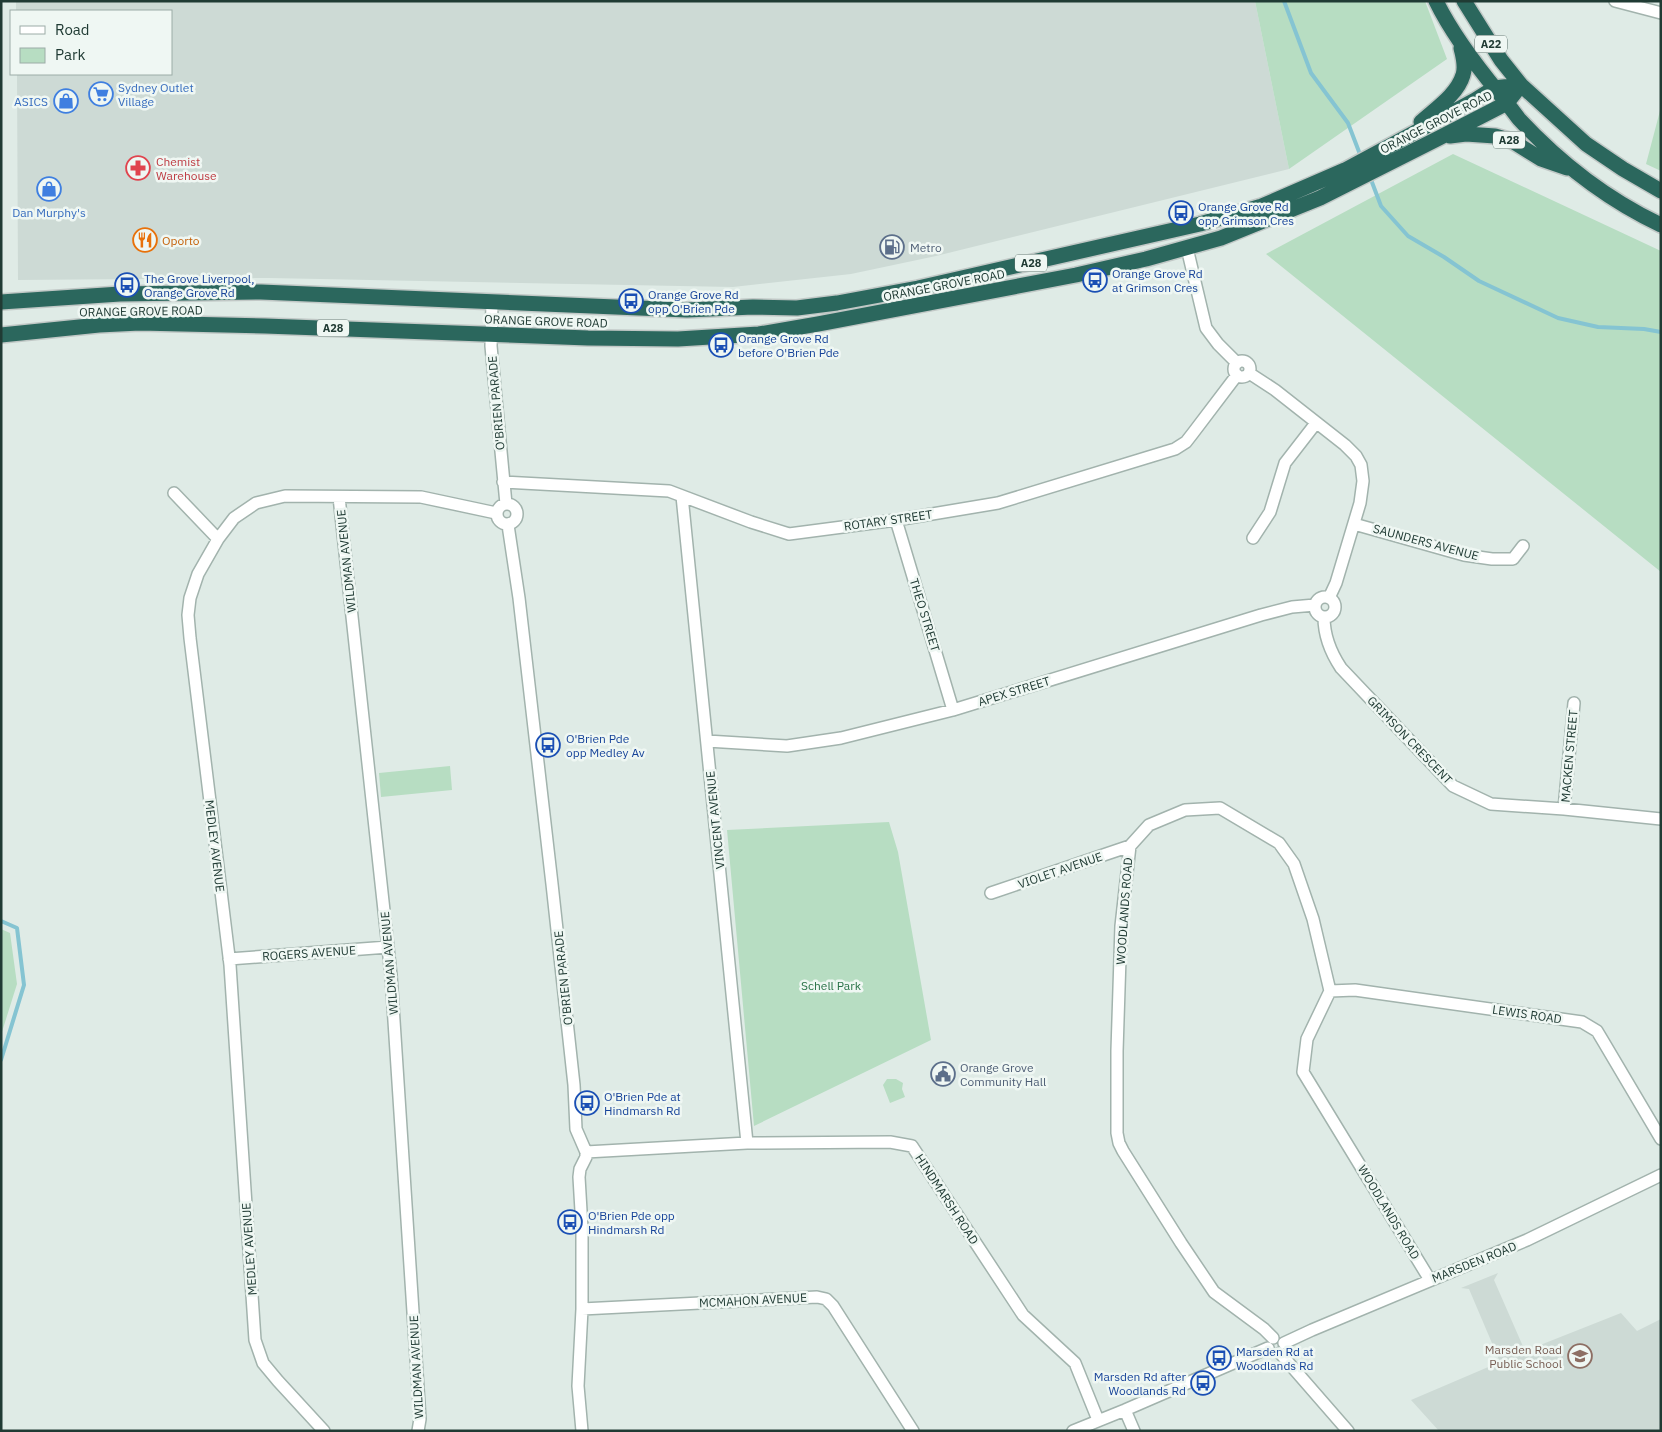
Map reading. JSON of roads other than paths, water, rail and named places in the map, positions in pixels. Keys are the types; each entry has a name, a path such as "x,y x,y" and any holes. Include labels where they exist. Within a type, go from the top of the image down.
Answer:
{"highway":[{"name":"A22","path":"1436,1 1460,42 1518,118 1573,170"},
{"name":"A22","path":"1464,1 1501,60 1520,85"},
{"path":"1401,140 1444,101 1459,84 1463,75 1464,65 1460,42"},
{"path":"1520,85 1586,144 1623,170 1661,191"},
{"name":"ORANGE GROVE ROAD","path":"1378,161 1401,140 1494,88 1520,85"},
{"name":"ORANGE GROVE ROAD","path":"1,302 120,294 261,292 687,310 728,310 753,307 797,308 837,303 953,280 1200,224 1262,206 1349,175 1378,161 1439,138 1507,102 1520,85"},
{"name":"A28","path":"1439,138 1466,134 1495,136 1512,141 1541,159 1573,170 1602,192 1661,225"},
{"name":"ORANGE GROVE ROAD","path":"1,335 99,325 140,323 678,339 758,334 1076,275 1187,248 1221,238 1320,198 1349,175"}],"street":[{"path":"1615,1 1661,13"},
{"path":"1187,248 1206,328 1214,340 1237,363 1234,368 1276,390 1349,448 1361,464 1363,489 1336,583 1329,598"},
{"name":"O'BRIEN PARADE","path":"492,303 490,334 506,504"},
{"name":"ROTARY STREET","path":"503,482 670,491 751,522 789,534 896,520 998,503 1175,449 1186,442 1243,374"},
{"path":"1253,538 1270,512 1285,463 1316,423"},
{"path":"174,492 218,539"},
{"name":"MEDLEY AVENUE","path":"324,1431 263,1363 255,1340 229,959 188,614 190,598 198,574 218,539 234,518 256,503 285,496 421,497 496,513"},
{"name":"VINCENT AVENUE","path":"682,496 747,1144"},
{"name":"WILDMAN AVENUE","path":"339,497 388,947 420,1418 418,1431"},
{"path":"506,504 513,506 517,515 515,521 508,525 500,522 496,513 500,507 506,504"},
{"name":"THEO STREET","path":"896,520 953,710"},
{"name":"SAUNDERS AVENUE","path":"1354,524 1464,555 1492,559 1513,559 1523,546"},
{"name":"O'BRIEN PARADE","path":"508,525 519,598 552,884 574,1085 576,1129 586,1152"},
{"path":"1321,598 1329,598 1334,604 1334,610 1330,615 1324,617 1317,613 1315,605 1321,598"},
{"name":"APEX STREET","path":"707,741 788,746 841,738 953,710 1261,615 1292,607 1315,605"},
{"name":"GRIMSON CRESCENT","path":"1324,617 1328,644 1340,668 1453,786 1491,804 1661,819"},
{"name":"MACKEN STREET","path":"1564,809 1574,703"},
{"name":"WOODLANDS ROAD","path":"1282,1348 1280,1338 1270,1343 1264,1329 1214,1292 1118,1143 1116,1121 1121,936 1130,846 1149,825 1185,810 1220,808 1279,843 1294,864 1313,919 1330,991 1307,1039 1303,1072 1430,1280"},
{"name":"VIOLET AVENUE","path":"991,893 1130,846"},
{"name":"ROGERS AVENUE","path":"229,959 388,947"},
{"name":"LEWIS ROAD","path":"1330,991 1355,990 1582,1022 1597,1031 1604,1041 1661,1139"},
{"name":"HINDMARSH ROAD","path":"586,1152 747,1144 890,1142 912,1146 1023,1314 1075,1363 1098,1420"},
{"path":"582,1431 578,1386 582,1309 582,1228 579,1177 586,1152"},
{"name":"MARSDEN ROAD","path":"1282,1348 1312,1330 1560,1225 1661,1175"},
{"name":"MCMAHON AVENUE","path":"582,1309 817,1297 826,1299 833,1306 913,1431"},
{"path":"1073,1431 1125,1410 1270,1343"},
{"path":"1282,1348 1348,1431"},
{"path":"1125,1410 1134,1431"}],"waterway":[{"path":"1284,1 1311,73 1348,123 1361,157"},
{"path":"1370,177 1381,206 1408,236 1444,257 1479,281 1558,318 1598,327 1644,329 1661,332"},
{"path":"1,921 17,928 24,985 1,1060"}],"place":[{"name":"Sydney Outlet Village","path":"101,94"},
{"name":"ASICS","path":"66,101"},
{"name":"Chemist Warehouse","path":"138,168"},
{"name":"Dan Murphy's","path":"49,189"},
{"name":"Orange Grove Rd opp Grimson Cres","path":"1181,213"},
{"name":"Oporto","path":"145,240"},
{"name":"Metro","path":"892,247"},
{"name":"Orange Grove Rd at Grimson Cres","path":"1095,280"},
{"name":"The Grove Liverpool, Orange Grove Rd","path":"127,285"},
{"name":"Orange Grove Rd opp O'Brien Pde","path":"631,301"},
{"name":"Orange Grove Rd before O'Brien Pde","path":"721,345"},
{"name":"O'Brien Pde opp Medley Av","path":"548,745"},
{"name":"Orange Grove Community Hall","path":"943,1074"},
{"name":"O'Brien Pde at Hindmarsh Rd","path":"587,1103"},
{"name":"O'Brien Pde opp Hindmarsh Rd","path":"570,1222"},
{"name":"Marsden Road Public School","path":"1580,1356"},
{"name":"Marsden Rd at Woodlands Rd","path":"1219,1358"},
{"name":"Marsden Rd after Woodlands Rd","path":"1203,1383"}],"park label":[{"name":"Schell Park","path":"831,985"}]}
